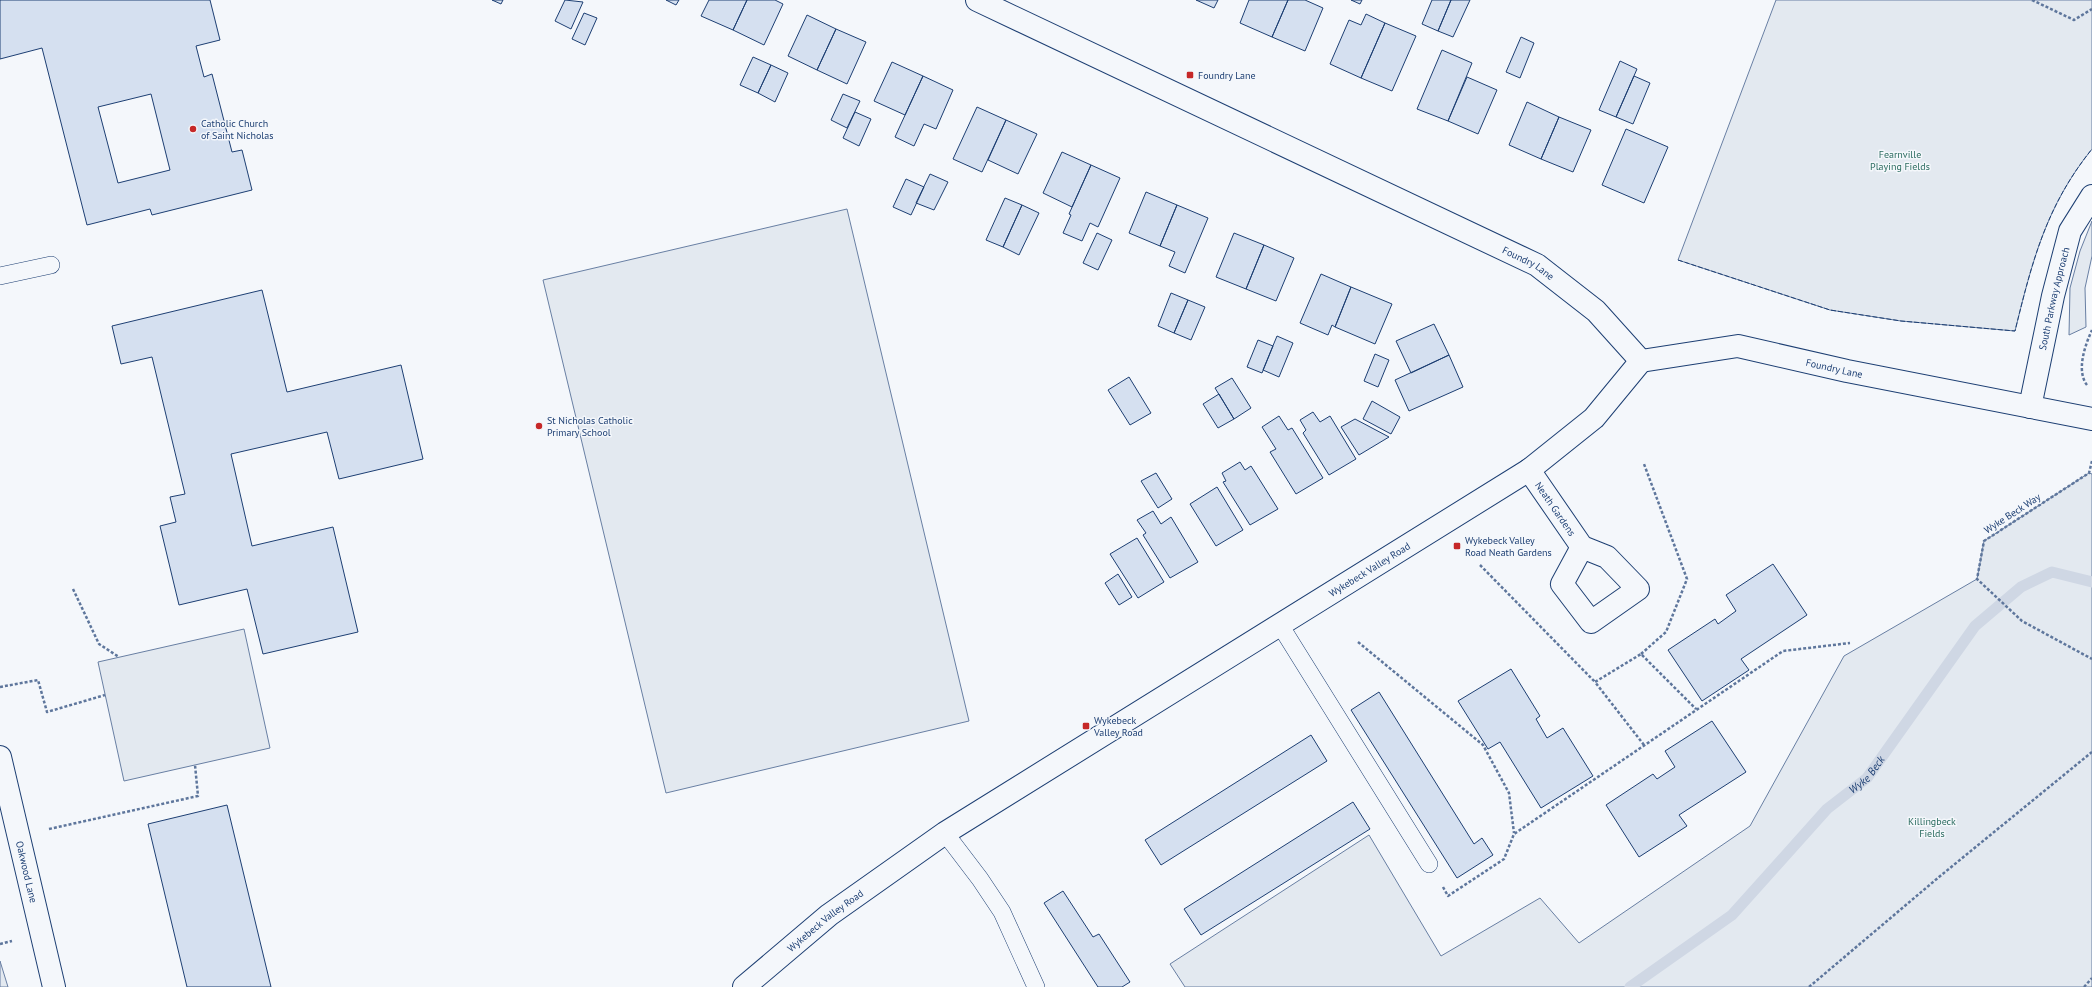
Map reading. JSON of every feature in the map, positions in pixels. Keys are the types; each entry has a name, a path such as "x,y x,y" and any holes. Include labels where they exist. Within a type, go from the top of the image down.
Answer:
{"street":[{"name":"Foundry Lane","path":"977,0 1537,265 1596,311 1640,361 1738,346 1847,371 2092,419"},
{"name":"South Parkway Approach","path":"2030,407 2053,296 2070,231 2092,196"},
{"name":"Wykebeck Valley Road","path":"744,987 830,915 945,833 1529,470 1594,418 1640,361"},
{"name":"Neath Gardens","path":"1529,470 1582,547"},
{"name":"Oakwood Lane","path":"0,757 54,987"}],"lane":[{"path":"0,276 51,265"},
{"path":"1280,625 1429,864"},
{"path":"945,833 980,878 1002,912 1036,987"}],"path":[{"path":"2032,0 2074,20 2092,9"},
{"path":"2089,388 2082,379 2083,360 2092,330"},
{"name":"Wyke Beck Way","path":"2092,461 2089,473 1984,541 1977,579 2022,621 2092,659"},
{"path":"1595,682 1641,654 1666,632 1687,579 1644,464"},
{"path":"1480,565 1595,682 1644,745"},
{"path":"72,589 99,644 119,657"},
{"path":"1358,642 1483,745 1509,793 1514,834 1504,860 1448,896 1429,864"},
{"path":"1514,834 1783,651 1850,643"},
{"path":"1641,654 1696,709"},
{"path":"0,687 38,680 47,712 105,695"},
{"path":"1809,987 1939,877 2092,752"},
{"path":"19,836 198,796 195,765"},
{"path":"2084,987 2092,978"}],"green space":[{"name":"Fearnville Playing Fields","path":"1776,0 2092,0 2092,149 2076,170 2052,213 2035,258 2015,331 1901,321 1830,310 1678,260"},
{"path":"847,209 969,721 666,793 543,280"},
{"path":"2092,221 2092,256 2085,288 2086,327 2069,335 2070,288 2080,251"},
{"name":"Killingbeck Fields","path":"2089,473 2092,474 2092,987 1185,987 1170,964 1369,835 1441,956 1540,898 1579,943 1750,826 1844,656 1977,579 1984,541"},
{"path":"244,629 270,748 124,781 98,662"},
{"path":"0,961 8,987 0,987"}],"building":[{"name":"Catholic Church of Saint Nicholas","path":"0,0 210,0 220,40 196,46 204,77 212,74 232,152 242,150 252,190 152,215 150,209 87,225 42,48 0,59","holes":["151,94 170,170 118,183 98,107"]},
{"path":"492,0 503,0 501,4"},
{"path":"565,0 583,2 571,29 555,21"},
{"path":"666,0 679,0 676,5"},
{"path":"709,0 747,0 733,30 701,16"},
{"path":"747,0 775,0 783,4 764,45 733,30"},
{"path":"1196,0 1218,0 1214,8"},
{"path":"1249,0 1288,0 1272,37 1240,23"},
{"path":"1288,0 1305,0 1323,8 1305,51 1272,37"},
{"path":"1351,0 1362,0 1360,4"},
{"path":"1432,0 1451,0 1438,31 1422,24"},
{"path":"1451,0 1470,0 1453,37 1438,31"},
{"path":"584,13 597,18 585,45 572,39"},
{"path":"1366,14 1385,23 1361,78 1330,64 1349,20 1361,25"},
{"path":"807,15 836,29 817,70 788,56"},
{"path":"1385,23 1416,36 1392,91 1361,78"},
{"path":"836,29 866,42 847,84 817,70"},
{"path":"1521,37 1534,43 1520,78 1506,72"},
{"path":"1442,50 1472,63 1448,121 1417,109"},
{"path":"753,57 771,65 758,93 740,85"},
{"path":"1620,61 1637,69 1616,117 1599,110"},
{"path":"892,62 923,76 905,115 874,101"},
{"path":"771,65 788,73 775,102 758,93"},
{"path":"923,76 953,90 936,129 924,124 914,146 895,137"},
{"path":"1634,76 1650,83 1633,124 1616,117"},
{"path":"1467,77 1497,90 1478,134 1448,121"},
{"path":"843,94 860,101 847,128 831,120"},
{"path":"1527,102 1559,117 1541,159 1509,145"},
{"path":"977,107 1006,120 982,172 953,159"},
{"path":"855,112 871,119 859,146 843,138"},
{"path":"1559,117 1591,130 1573,172 1541,159"},
{"path":"1006,120 1037,134 1018,174 988,160"},
{"path":"1626,129 1668,147 1644,203 1602,185"},
{"path":"1062,152 1091,165 1072,207 1043,193"},
{"path":"1091,165 1120,178 1098,227 1090,223 1082,241 1063,233 1071,215 1069,214"},
{"path":"930,174 948,182 934,210 916,203"},
{"path":"906,179 924,187 911,215 893,207"},
{"path":"1146,192 1177,205 1160,246 1129,233"},
{"path":"1005,198 1022,205 1003,247 986,240"},
{"path":"1022,205 1039,213 1019,255 1003,247"},
{"path":"1177,205 1208,218 1185,273 1169,266 1175,252 1160,246"},
{"path":"1097,233 1112,240 1098,270 1083,263"},
{"path":"1234,233 1264,245 1246,289 1216,277"},
{"path":"1264,245 1294,258 1276,301 1246,289"},
{"path":"1321,274 1351,287 1335,327 1332,325 1328,335 1300,323"},
{"path":"1351,287 1392,304 1375,344 1335,327"},
{"path":"262,290 287,392 401,365 423,459 339,479 327,432 231,454 252,546 333,527 358,632 263,654 247,589 179,605 160,526 176,522 170,497 185,494 152,357 121,364 112,326"},
{"path":"1171,293 1188,300 1174,333 1158,326"},
{"path":"1188,300 1205,307 1191,340 1174,333"},
{"path":"1434,324 1449,355 1411,373 1396,341"},
{"path":"1277,336 1293,343 1279,377 1263,370"},
{"path":"1258,340 1273,346 1262,373 1247,367"},
{"path":"1375,354 1389,360 1378,387 1364,381"},
{"path":"1449,355 1463,387 1409,411 1395,380"},
{"path":"1129,377 1151,413 1130,425 1108,390"},
{"path":"1232,378 1251,408 1234,419 1215,388"},
{"path":"1219,394 1234,419 1218,428 1203,404"},
{"path":"1372,401 1400,417 1391,434 1363,419"},
{"path":"1313,412 1320,422 1330,416 1356,459 1329,475 1303,433 1306,430 1300,420"},
{"path":"1279,416 1288,430 1292,428 1323,478 1296,494 1270,452 1276,449 1262,427"},
{"path":"1355,419 1389,437 1359,455 1341,427"},
{"path":"1240,462 1245,470 1251,466 1278,509 1250,525 1223,482 1226,481 1222,473"},
{"path":"1156,473 1172,499 1158,508 1141,481"},
{"path":"1217,487 1243,530 1216,546 1190,504"},
{"path":"1153,511 1161,524 1171,517 1198,562 1170,578 1143,535 1146,533 1137,520"},
{"path":"1137,538 1164,582 1138,598 1110,554"},
{"path":"1773,564 1807,615 1741,659 1749,670 1702,701 1668,650 1715,619 1718,624 1736,611 1726,595"},
{"path":"1118,574 1132,597 1119,605 1105,583"},
{"path":"1511,669 1540,716 1536,719 1547,738 1563,728 1593,776 1541,808 1500,742 1488,749 1458,701"},
{"path":"1379,692 1474,844 1482,838 1493,855 1457,878 1351,710"},
{"path":"1712,721 1746,772 1679,815 1687,826 1639,857 1606,805 1653,774 1657,779 1675,767 1665,751"},
{"path":"1311,735 1327,761 1161,865 1145,840"},
{"path":"1353,802 1370,829 1201,935 1184,909"},
{"path":"227,805 271,987 187,987 148,824"},
{"path":"1063,891 1093,937 1099,934 1130,982 1122,987 1098,987 1044,903"}],"waterway":[{"name":"Wyke Beck","path":"1630,987 1732,915 1827,809 1867,778 1975,626 2021,587 2052,572 2092,582"}],"fence":[{"path":"1678,260 1830,310 1901,321 2015,331 2035,258 2052,213 2076,170 2092,149"}],"place":[{"name":"Foundry Lane","path":"1190,75"},
{"name":"Catholic Church of Saint Nicholas","path":"193,129"},
{"name":"St Nicholas Catholic Primary School","path":"539,426"},
{"name":"Wykebeck Valley Road Neath Gardens","path":"1457,546"},
{"name":"Wykebeck Valley Road","path":"1086,726"}]}
